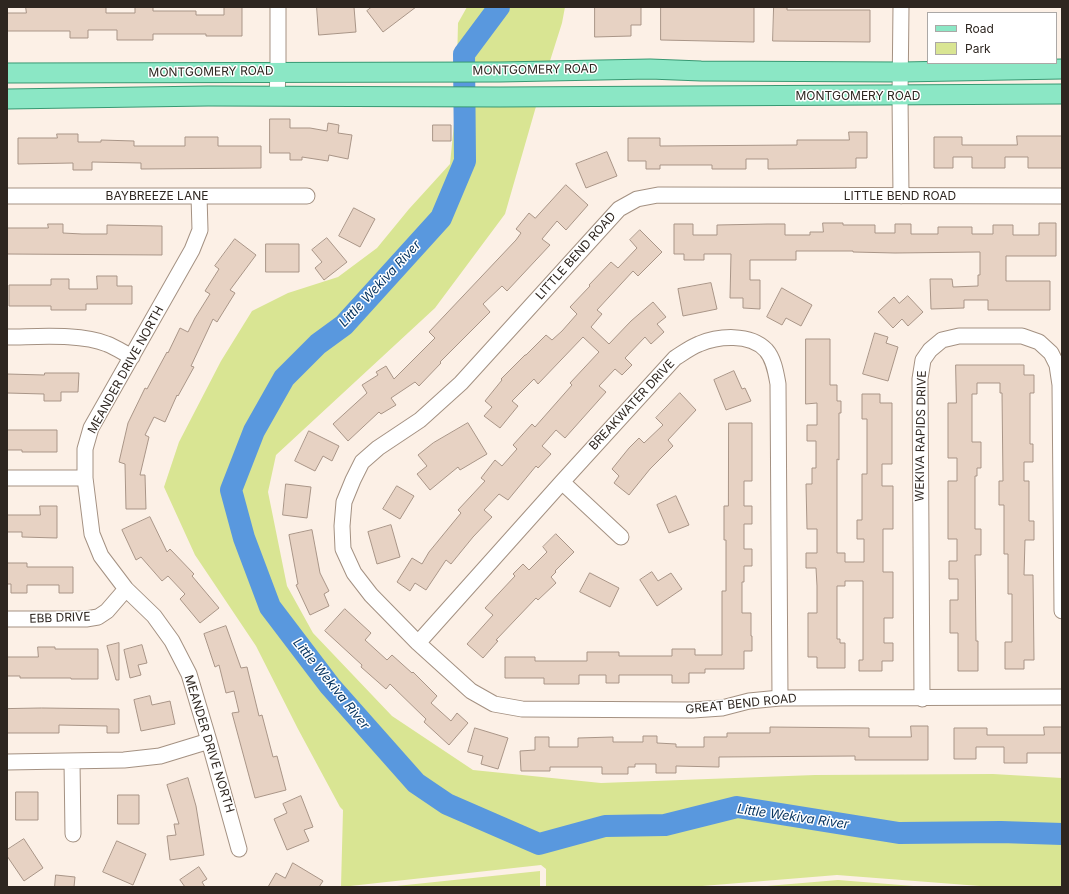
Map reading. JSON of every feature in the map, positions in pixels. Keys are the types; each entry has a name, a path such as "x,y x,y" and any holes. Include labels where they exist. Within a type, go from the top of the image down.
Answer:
{"main road":[{"name":"MONTGOMERY ROAD","path":"7,72 500,72 650,69 701,71 901,72 1062,69"},
{"name":"MONTGOMERY ROAD","path":"7,99 208,96 500,97 1062,94"}],"street":[{"path":"277,97 278,7"},
{"path":"901,7 901,196"},
{"name":"LITTLE BEND ROAD","path":"418,643 371,595 354,573 343,549 342,526 344,502 353,480 362,462 378,448 420,420 461,383 619,209 637,199 658,195 1062,196"},
{"name":"BAYBREEZE LANE","path":"7,196 307,196"},
{"name":"MEANDER DRIVE NORTH","path":"199,196 200,230 192,250 91,428 85,449 85,478 92,534 100,556 126,588 154,616 172,641 189,674 210,741 239,849"},
{"name":"WEKIVA RAPIDS DRIVE","path":"922,699 920,379 923,360 930,350 942,340 959,336 1022,336 1039,342 1051,353 1057,365 1060,385 1062,611"},
{"path":"7,338 74,337 94,340 106,344 132,357"},
{"name":"BREAKWATER DRIVE","path":"418,643 562,482 676,358 698,344 719,338 743,338 766,350 775,368 778,384 780,698"},
{"path":"7,478 85,478"},
{"path":"562,482 621,537"},
{"name":"EBB DRIVE","path":"7,620 86,619 98,617 107,611 126,588"},
{"name":"GREAT BEND ROAD","path":"418,643 471,692 494,704 522,709 693,710 722,708 748,701 780,698 1062,698"},
{"path":"7,762 124,760 160,756 210,741"},
{"path":"72,762 73,834"}],"green space":[{"path":"467,7 565,7 562,23 549,64 457,65 458,23"},
{"path":"537,103 505,214 435,308 276,455 268,492 287,586 313,633 392,716 473,770 601,783 815,775 993,774 1062,778 1062,887 993,887 837,875 690,887 546,887 546,869 541,865 341,887 343,810 298,729 256,646 195,555 164,487 179,442 221,361 252,311 288,293 338,277 377,248 409,209 450,164 456,104"},
{"path":"540,871 540,887 387,887"},
{"path":"838,880 926,887 755,887"}],"building":[{"path":"26,7 106,7 106,13 135,13 135,7 153,7 153,11 196,11 196,15 224,15 224,7 242,7 242,36 153,34 153,40 117,40 117,30 88,30 88,38 70,38 70,31 7,31 7,13 26,13"},
{"path":"317,7 354,7 356,32 319,35"},
{"path":"372,7 416,7 383,32 367,11"},
{"path":"595,7 641,7 641,25 631,25 631,36 595,37"},
{"path":"661,7 754,7 754,42 661,40"},
{"path":"774,7 787,7 787,10 870,10 870,42 773,41"},
{"path":"270,119 290,119 290,128 310,128 327,131 328,123 339,125 338,133 352,135 348,159 329,155 328,161 302,157 302,160 290,160 290,153 270,153"},
{"path":"433,125 451,125 451,141 433,141"},
{"path":"849,132 867,132 867,158 856,158 856,168 768,169 768,159 746,159 746,169 712,169 712,165 660,165 660,169 646,169 646,161 628,161 628,138 660,138 660,146 797,145 797,140 849,140"},
{"path":"57,134 78,134 78,142 101,142 101,140 134,141 134,146 185,146 185,137 218,137 218,146 261,146 261,168 141,169 141,163 92,162 92,170 73,170 73,163 18,164 18,138 57,138"},
{"path":"1017,136 1062,136 1062,168 1028,168 1028,157 1005,157 1005,168 972,168 972,157 953,157 953,168 934,168 934,137 962,137 962,145 1017,145"},
{"path":"607,152 617,176 586,188 576,164"},
{"path":"566,185 588,205 566,230 557,221 542,239 550,245 507,291 502,286 483,304 490,312 440,362 441,363 419,386 415,382 391,398 396,405 381,414 379,412 348,441 333,424 367,393 362,385 378,375 376,372 386,366 394,379 435,338 429,332 516,240 521,233 516,229 529,213 535,218"},
{"path":"354,208 375,219 360,247 339,236"},
{"path":"823,223 843,223 843,225 875,225 875,233 895,233 895,224 911,224 911,234 938,234 938,227 972,227 972,234 993,234 993,225 1013,225 1013,235 1039,235 1039,223 1056,223 1056,256 1006,256 1006,281 1050,281 1050,310 988,310 988,300 964,300 964,308 931,309 930,279 952,279 953,287 978,286 978,275 980,275 980,252 895,253 796,251 796,260 750,260 750,280 760,280 760,309 743,308 743,298 730,298 731,254 704,254 704,260 684,260 684,254 674,254 674,224 693,224 693,235 717,235 717,225 785,224 785,235 810,235 810,232 823,232"},
{"path":"48,224 63,224 63,233 82,234 107,234 107,225 162,226 162,255 7,254 7,228 48,228"},
{"path":"640,230 662,252 638,276 633,271 597,310 602,314 591,327 609,344 631,321 653,302 666,317 657,324 664,332 651,344 645,337 625,358 632,365 622,375 615,369 599,386 606,392 565,438 556,430 542,446 551,454 538,468 536,466 508,500 499,494 484,510 492,517 451,564 446,560 426,590 415,583 410,591 397,582 412,558 422,564 429,552 461,513 458,510 485,481 481,478 495,460 502,466 517,449 513,445 532,424 535,427 572,385 570,383 599,352 583,337 538,384 534,379 512,401 518,406 500,428 484,416 492,407 485,401 502,380 501,379 546,335 552,340 562,331 577,314 570,307 590,286 589,285 611,262 618,268 637,248 630,240"},
{"path":"327,238 347,262 324,280 315,268 322,262 312,250"},
{"path":"235,239 256,255 230,290 235,293 217,322 213,319 191,366 194,367 178,396 177,395 165,422 154,417 145,435 149,437 140,475 145,475 146,509 126,509 125,464 119,462 128,423 145,388 147,389 167,352 168,353 180,328 188,332 210,294 205,291 219,269 215,266"},
{"path":"266,244 299,244 299,272 266,272"},
{"path":"97,276 117,276 117,286 132,286 132,304 86,304 86,310 51,310 51,306 9,306 9,285 51,285 51,279 69,279 69,289 97,289"},
{"path":"711,283 717,309 683,316 678,289"},
{"path":"782,288 812,305 801,326 786,318 782,325 767,317"},
{"path":"908,296 923,312 908,326 902,319 893,328 878,312 894,297 899,303"},
{"path":"875,333 888,337 886,343 898,347 888,381 863,374"},
{"path":"806,339 830,339 830,385 837,385 837,401 841,401 841,413 839,413 839,460 837,459 837,553 845,553 845,562 864,562 864,539 857,539 857,520 862,520 862,474 867,474 867,419 862,419 862,394 880,394 880,403 892,403 892,464 882,464 882,486 893,486 893,529 883,529 883,572 893,572 893,618 884,618 884,643 893,643 893,661 882,661 882,671 859,671 859,660 863,660 863,581 845,581 845,586 837,586 837,639 840,639 840,643 845,643 845,668 817,668 817,657 808,657 808,613 817,613 817,586 816,568 806,568 806,553 817,553 817,529 807,529 806,484 812,484 812,468 816,468 816,441 807,441 807,425 817,425 817,403 806,404"},
{"path":"956,365 1024,365 1024,375 1034,375 1034,393 1030,393 1030,444 1033,444 1033,462 1024,462 1024,481 1029,481 1029,521 1034,521 1034,540 1025,540 1024,575 1033,575 1034,660 1024,660 1024,669 1005,669 1005,642 1012,642 1012,594 1008,594 1008,554 1004,554 1004,505 999,505 999,481 1003,481 1002,393 1000,393 1000,383 977,383 977,394 972,394 972,442 981,442 981,468 977,468 977,476 975,476 975,529 981,529 981,555 975,555 976,641 978,641 978,671 958,671 958,633 950,633 950,600 958,600 958,579 949,579 949,561 957,561 957,539 948,539 948,481 957,481 957,458 948,458 948,403 956,403"},
{"path":"734,371 742,389 745,388 751,401 726,410 714,380"},
{"path":"45,373 79,373 78,392 61,392 61,401 44,401 44,394 7,393 7,374 44,375"},
{"path":"680,393 696,410 668,440 673,446 650,469 629,495 614,483 619,476 612,469 639,438 644,443 663,425 656,418"},
{"path":"468,423 487,454 460,470 458,467 430,490 417,474 427,466 418,455 433,443"},
{"path":"729,423 752,423 752,481 744,481 744,506 752,506 752,524 744,524 744,549 752,549 752,566 744,566 744,582 742,582 742,613 751,613 752,651 744,651 744,669 705,669 705,673 689,673 689,683 672,683 672,675 619,675 619,683 606,683 606,675 579,675 579,684 544,684 544,678 505,678 505,657 535,657 535,661 587,661 587,652 619,652 619,656 672,656 672,649 695,649 695,655 722,655 722,591 726,591 724,506 728,506"},
{"path":"7,430 57,430 57,452 22,452 22,450 7,450"},
{"path":"309,431 339,446 332,461 323,456 315,471 295,461"},
{"path":"286,484 311,487 307,518 283,515"},
{"path":"397,486 414,496 400,519 383,509"},
{"path":"676,496 689,525 669,533 657,505"},
{"path":"40,506 57,506 57,538 22,537 22,532 7,532 7,515 40,515"},
{"path":"150,517 167,552 170,549 194,574 192,576 219,608 200,623 180,599 185,594 168,576 162,581 141,557 136,560 122,530"},
{"path":"391,525 400,557 377,564 368,532"},
{"path":"312,530 320,573 329,591 324,594 329,606 310,615 296,585 298,584 289,535"},
{"path":"556,534 574,552 551,577 556,583 538,600 536,598 496,640 498,641 483,658 467,644 493,615 485,608 515,576 513,574 523,564 529,570 547,552 543,547"},
{"path":"7,563 27,563 27,567 73,567 73,593 59,593 59,585 27,585 27,593 11,593 11,584 7,584"},
{"path":"652,572 658,581 671,573 682,589 657,606 640,580"},
{"path":"590,573 619,588 610,607 580,592"},
{"path":"345,609 371,633 365,640 387,660 392,655 412,673 413,672 437,696 431,703 451,721 457,713 468,723 449,745 424,722 426,719 390,684 386,689 361,667 362,665 325,631"},
{"path":"226,626 241,668 247,667 259,716 262,715 273,757 277,756 286,790 255,798 232,713 239,712 234,691 226,693 219,665 215,667 204,634"},
{"path":"119,643 119,680 116,680 107,646"},
{"path":"142,645 147,663 138,665 141,675 130,678 124,650"},
{"path":"38,647 55,647 55,649 98,649 98,679 20,678 20,676 7,676 7,657 38,657"},
{"path":"150,696 152,705 170,701 175,724 141,731 134,700"},
{"path":"7,709 119,709 119,733 107,733 107,726 59,725 59,733 7,733"},
{"path":"911,726 928,726 928,760 855,760 855,756 719,757 719,767 676,766 676,773 656,773 656,764 635,764 635,767 628,767 628,774 602,774 602,767 550,767 550,771 521,771 520,751 535,750 535,737 549,737 549,747 578,747 578,738 613,737 613,742 643,742 643,736 657,736 657,743 676,744 676,747 704,747 704,737 727,737 727,733 770,733 770,727 869,728 869,737 911,737"},
{"path":"1044,727 1062,727 1062,753 1027,753 1027,763 1004,763 1004,747 976,747 976,759 954,759 954,728 987,728 987,735 1044,735"},
{"path":"475,728 508,738 498,769 481,764 483,756 468,752"},
{"path":"188,778 196,806 204,855 170,860 167,836 176,835 174,824 179,824 167,785"},
{"path":"16,792 38,792 38,820 16,820"},
{"path":"118,795 139,795 139,824 118,824"},
{"path":"301,796 313,827 304,830 309,841 287,850 274,819 287,813 283,804"},
{"path":"24,839 43,868 24,881 7,856 7,850"},
{"path":"117,841 146,854 133,885 103,872"},
{"path":"293,863 323,881 319,887 268,887 276,873 285,878"},
{"path":"199,867 207,879 202,882 205,887 185,887 180,880"},
{"path":"56,875 75,877 74,887 55,887"}],"waterway":[{"name":"Little Wekiva River","path":"499,7 464,54 465,161 441,218 344,325 318,344 284,378 254,431 231,490 244,538 270,607 330,686 416,783 447,804 539,844 605,826 665,825 737,807 899,833 1001,832 1062,834"}]}
